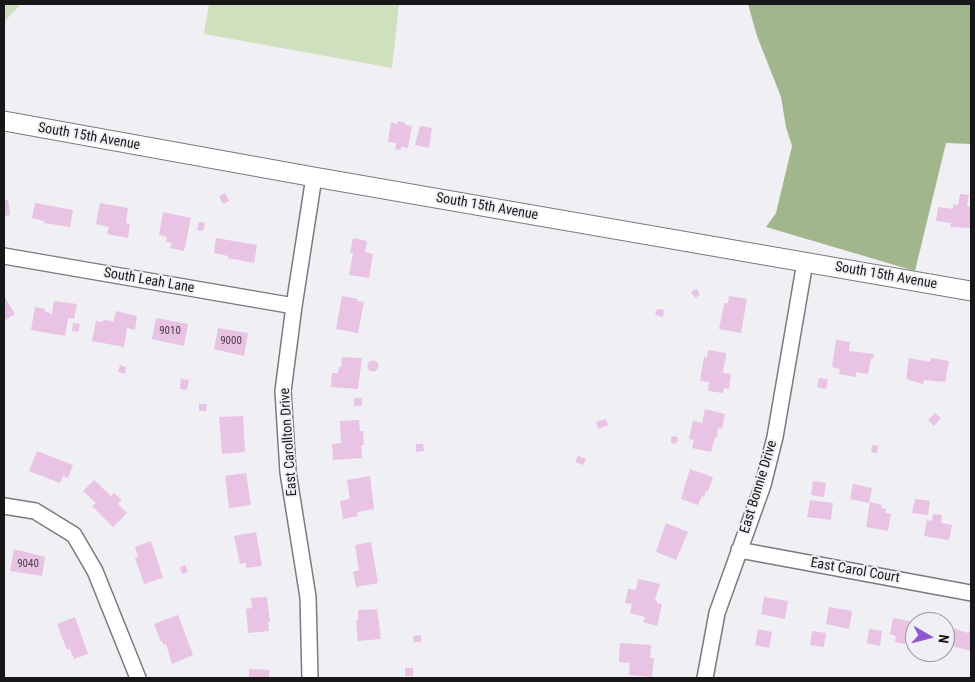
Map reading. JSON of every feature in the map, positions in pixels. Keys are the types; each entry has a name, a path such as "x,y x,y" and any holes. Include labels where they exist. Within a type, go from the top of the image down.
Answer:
{"street":[{"name":"South 15th Avenue","path":"4,121 971,291"},
{"name":"East Carollton Drive","path":"310,678 308,597 288,472 283,391 314,177"},
{"name":"South Leah Lane","path":"4,256 294,306"},
{"name":"East Bonnie Drive","path":"705,678 717,613 763,485 775,437 805,262"},
{"path":"4,506 35,511 74,535 95,571 138,678"},
{"name":"East Carol Court","path":"739,550 971,592"}],"green space":[{"path":"4,4 21,4 4,22"},
{"path":"209,4 399,4 392,68 204,34"},
{"path":"748,4 971,4 971,144 946,143 915,271 766,227 776,213 792,146 786,127 781,97 757,36"}],"building":[{"path":"398,121 412,126 408,148 401,147 401,150 395,149 396,143 388,142 391,122 397,124"},
{"path":"420,126 432,128 429,148 415,145"},
{"path":"225,193 229,201 223,204 219,196"},
{"path":"960,194 969,195 967,206 971,207 971,228 950,227 951,223 936,221 938,207 953,209 953,204 958,205"},
{"path":"4,200 8,200 10,215 4,216"},
{"path":"35,203 73,210 70,227 44,223 44,221 32,218"},
{"path":"100,203 128,208 126,223 130,224 128,238 107,234 109,227 96,224"},
{"path":"163,212 191,218 184,251 170,248 172,243 166,242 167,237 159,235"},
{"path":"199,222 205,223 203,231 197,230"},
{"path":"216,238 257,245 254,263 214,253"},
{"path":"353,238 367,241 365,252 373,254 369,278 349,275 353,253 350,253"},
{"path":"697,289 700,295 695,298 691,292"},
{"path":"4,296 15,314 4,321"},
{"path":"342,296 364,302 358,333 336,329"},
{"path":"729,296 747,299 741,333 719,329 723,309 725,303 728,303"},
{"path":"54,301 77,304 74,319 68,318 65,336 31,330 35,307 45,309 44,311 52,314"},
{"path":"657,309 664,310 663,317 655,315"},
{"path":"116,311 137,316 135,330 127,328 124,347 92,341 96,321 112,321 113,323"},
{"path":"156,318 188,324 184,346 152,339"},
{"path":"73,323 80,324 78,332 72,331"},
{"path":"218,328 248,333 244,356 214,349"},
{"path":"836,340 850,342 849,351 874,354 873,359 871,358 868,374 856,372 856,377 839,374 840,369 832,367"},
{"path":"708,350 726,353 725,364 722,364 724,365 723,373 731,374 729,389 724,388 723,393 708,391 709,382 700,381 704,357 707,358"},
{"path":"342,357 362,358 358,389 331,387 332,373 338,373"},
{"path":"909,358 930,362 931,358 949,361 945,382 924,380 923,384 906,379"},
{"path":"373,360 379,366 373,372 367,366"},
{"path":"120,365 126,367 125,374 118,372"},
{"path":"819,378 828,379 826,389 817,387"},
{"path":"181,379 189,380 187,390 180,389"},
{"path":"354,398 362,398 362,406 354,406"},
{"path":"199,404 207,404 206,411 199,411"},
{"path":"705,409 725,414 722,429 718,428 717,438 715,437 711,452 692,448 694,440 689,439 693,421 702,423"},
{"path":"935,413 941,418 934,426 928,420"},
{"path":"243,416 245,452 222,454 219,417"},
{"path":"606,419 608,425 598,429 596,422"},
{"path":"359,420 360,431 363,431 364,445 361,445 362,458 333,460 332,444 341,443 340,421"},
{"path":"675,436 678,438 674,444 671,442 671,437"},
{"path":"416,444 423,444 424,451 416,452"},
{"path":"872,445 878,446 877,453 871,452"},
{"path":"37,451 73,465 68,478 63,476 60,483 29,471"},
{"path":"578,456 586,459 583,465 575,462"},
{"path":"690,469 713,477 708,491 706,491 704,497 702,496 698,505 681,499"},
{"path":"246,473 251,505 229,508 225,476"},
{"path":"370,476 374,509 357,512 358,516 343,519 340,501 350,499 347,480"},
{"path":"94,480 111,496 114,493 122,500 118,504 127,513 113,527 92,506 96,503 83,491"},
{"path":"813,481 826,483 824,497 811,495"},
{"path":"853,484 872,488 869,503 850,499"},
{"path":"915,499 930,501 928,515 912,513"},
{"path":"810,500 833,503 831,520 807,517"},
{"path":"870,502 882,505 881,508 886,509 885,513 891,514 888,531 866,527"},
{"path":"933,514 942,515 941,523 952,525 949,540 924,536 927,520 932,521"},
{"path":"666,523 688,532 676,560 656,552"},
{"path":"256,532 262,566 246,568 246,563 240,564 234,536"},
{"path":"151,541 163,578 144,584 135,558 138,557 135,547"},
{"path":"371,542 378,583 356,587 353,572 359,570 355,545"},
{"path":"14,549 45,557 42,576 10,571"},
{"path":"185,565 188,572 182,574 180,567"},
{"path":"638,579 660,584 655,600 657,603 662,604 657,626 643,622 645,617 630,613 632,604 625,603 628,589 636,590"},
{"path":"267,597 270,622 268,622 269,631 248,633 246,609 252,608 251,598"},
{"path":"764,597 788,601 785,619 761,614"},
{"path":"829,607 852,611 849,629 826,624"},
{"path":"377,609 381,639 358,641 356,620 358,620 358,610"},
{"path":"178,615 193,655 172,664 166,644 164,645 161,642 154,624"},
{"path":"75,617 88,654 74,659 70,649 67,650 57,624"},
{"path":"893,618 905,620 905,644 895,642 896,636 890,634"},
{"path":"758,629 772,632 769,648 755,645"},
{"path":"869,629 882,631 880,646 867,643"},
{"path":"955,629 968,633 969,631 971,632 971,651 955,647"},
{"path":"812,631 826,633 824,647 810,645"},
{"path":"421,635 421,642 414,642 413,636"},
{"path":"620,643 651,645 650,658 654,658 652,677 629,675 630,663 619,662"},
{"path":"405,668 413,668 413,676 405,676"},
{"path":"249,669 269,670 269,678 249,678"}]}
